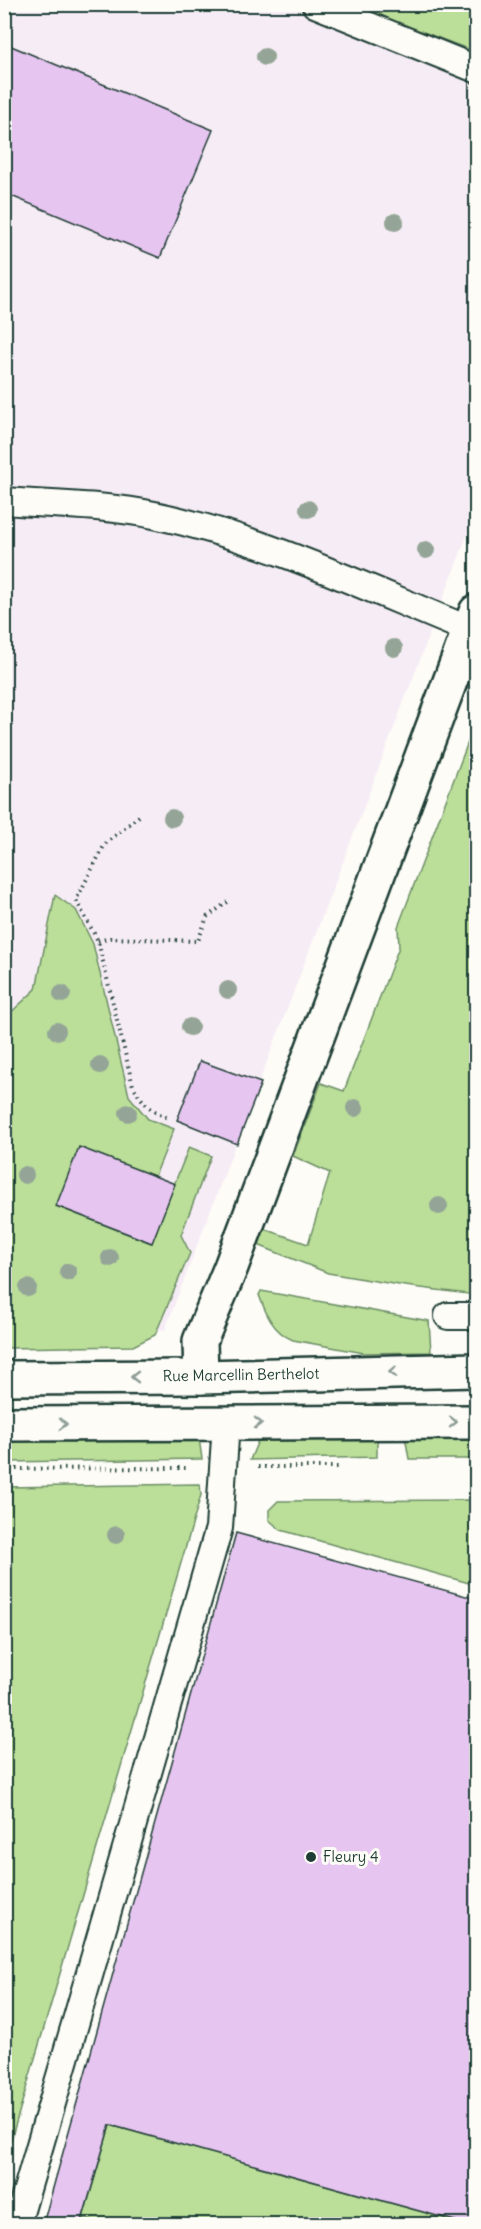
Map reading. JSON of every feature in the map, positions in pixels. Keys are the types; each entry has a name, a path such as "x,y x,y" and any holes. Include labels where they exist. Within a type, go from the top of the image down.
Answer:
{"main road":[{"path":"201,1377 200,1341 231,1267 473,621"},
{"name":"Rue Marcellin Berthelot","path":"4,1378 201,1377 477,1370"},
{"path":"4,1424 477,1422"}],"lane":[{"path":"315,4 477,69"},
{"path":"4,501 151,515 207,528 246,539 473,621"},
{"path":"448,1316 477,1316"},
{"path":"17,2224 219,1528 226,1423"}],"path":[{"path":"139,816 105,844 76,900 98,941 134,1086 141,1101 152,1111 170,1119"},
{"path":"98,941 111,938 198,941 207,917 229,901"}],"shaded area":[{"path":"5,5 476,5 476,512 165,1330 5,1322"}],"green space":[{"path":"351,5 476,5 476,52"},
{"path":"476,721 476,1295 328,1273 253,1243 259,1227 308,1244 330,1173 293,1156 321,1083 344,1091 399,947 398,927"},
{"path":"55,895 76,910 93,944 129,1096 148,1119 174,1129 155,1176 56,1206 151,1243 189,1147 211,1156 181,1235 190,1253 155,1335 133,1346 5,1348 5,1018 36,989"},
{"path":"261,1291 429,1321 431,1352 364,1353 293,1340 286,1337 271,1322 259,1295"},
{"path":"377,1435 377,1457 250,1460 260,1436"},
{"path":"476,1435 476,1459 409,1459 405,1436"},
{"path":"199,1438 202,1459 5,1462 4,1440"},
{"path":"200,1484 201,1495 5,2160 5,1487"},
{"path":"476,1500 476,1585 281,1530 269,1520 269,1510 278,1501"},
{"path":"110,2125 466,2224 104,2224 83,2218"}],"building":[{"path":"4,43 213,130 160,258 4,193"},
{"path":"200,1061 261,1083 237,1144 177,1120"},
{"path":"79,1147 175,1184 152,1243 56,1206"},
{"name":"Fleury 4","path":"236,1533 477,1599 477,2224 466,2224 110,2125 81,2224 43,2224"}],"place":[{"name":"Fleury 4","path":"311,1857"}]}
